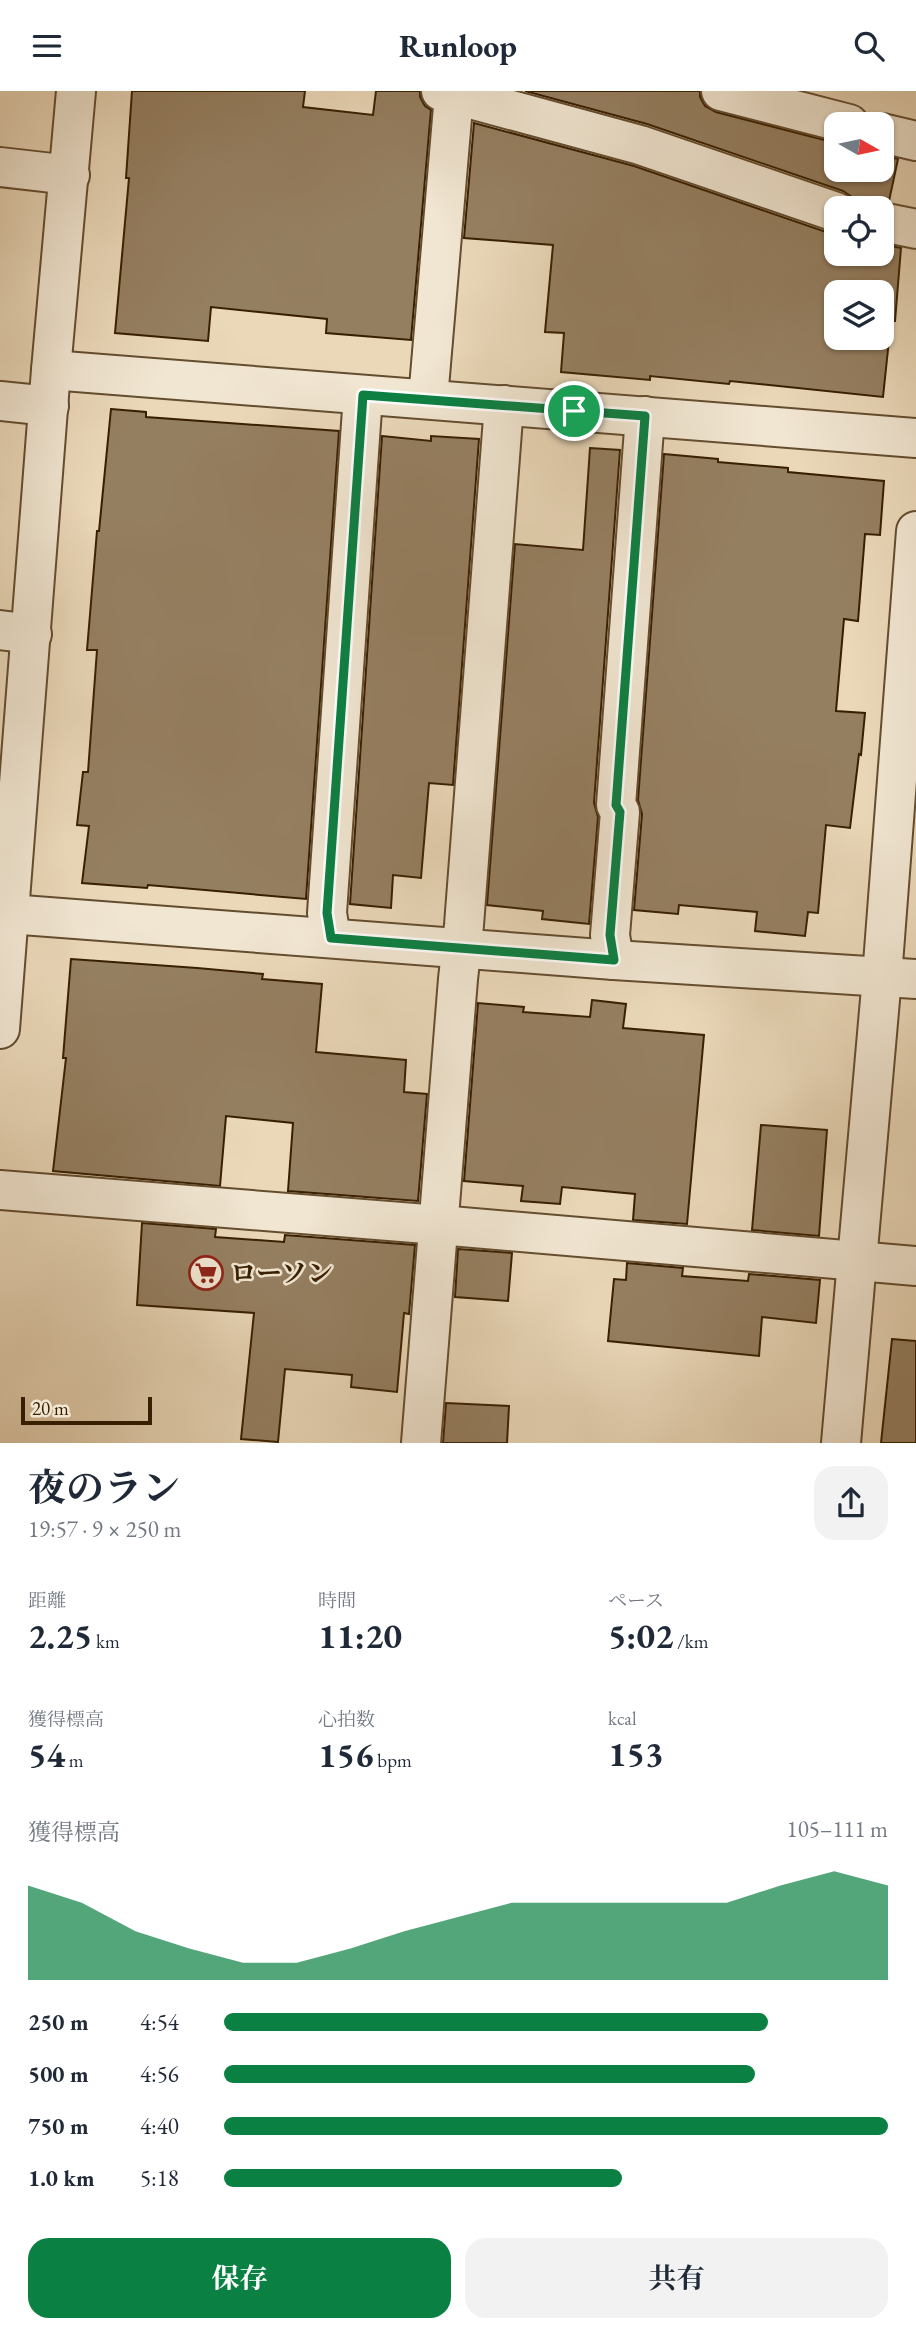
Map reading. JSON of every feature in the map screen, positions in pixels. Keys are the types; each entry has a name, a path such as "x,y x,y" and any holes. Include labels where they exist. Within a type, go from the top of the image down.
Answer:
{"street":[{"path":"0,1030 16,632 50,388 76,91"},
{"path":"720,91 824,118"},
{"path":"428,399 448,93 640,145 824,208"},
{"path":"894,136 916,141"},
{"path":"0,167 70,175"},
{"path":"894,224 916,229"},
{"path":"0,401 50,388 363,395 916,438"},
{"path":"331,938 327,913 363,395"},
{"path":"421,1443 504,405"},
{"path":"614,960 610,935 620,812 616,805 645,416"},
{"path":"841,1443 858,1261 899,978 916,531"},
{"path":"5,938 331,938 899,978"},
{"path":"0,1191 916,1266"}],"building":[{"path":"132,91 305,91 303,107 373,115 376,91 420,91 425,106 431,110 411,340 326,333 327,319 211,307 208,341 115,333 129,178 126,178"},
{"path":"525,91 700,91 705,106 716,112 824,140 824,182 893,182 890,196 850,196 843,191 647,124"},
{"path":"474,123 634,166 824,231 824,266 894,266 894,247 901,248 895,321 894,280 824,280 824,350 888,350 883,397 730,381 729,384 650,376 650,380 561,372 564,333 545,332 553,245 464,238"},
{"path":"894,158 898,159 894,178"},
{"path":"111,409 146,412 146,417 339,431 306,899 148,885 147,888 82,883 89,826 77,825 83,772 88,772 97,650 87,650"},
{"path":"382,436 431,441 431,436 479,439 453,785 429,783 421,878 393,875 391,908 350,904"},
{"path":"590,448 620,450 594,803 598,817 589,924 542,919 543,911 487,905 515,544 583,550"},
{"path":"664,454 788,468 788,472 884,481 880,535 865,534 858,621 844,619 836,711 865,713 850,828 826,825 818,913 808,912 805,936 755,931 757,912 679,905 678,914 634,910 642,814 638,800"},
{"path":"71,959 263,974 262,979 322,984 316,1052 406,1060 404,1092 427,1094 418,1201 288,1191 293,1123 226,1116 220,1186 53,1171 66,1058 63,1058"},
{"path":"592,1000 626,1004 623,1028 704,1035 687,1224 633,1220 635,1194 562,1187 560,1204 521,1201 523,1186 464,1181 478,1003 524,1007 523,1012 590,1017"},
{"path":"761,1125 827,1130 819,1236 752,1230"},
{"path":"142,1223 216,1229 215,1237 284,1242 285,1235 415,1245 409,1314 404,1313 397,1392 351,1387 352,1375 285,1369 278,1442 241,1439 254,1313 137,1305"},
{"path":"458,1249 512,1253 508,1301 455,1297"},
{"path":"627,1263 683,1268 682,1276 748,1281 749,1274 820,1280 816,1323 762,1317 759,1356 608,1341 614,1279 626,1280"},
{"path":"892,1339 916,1341 916,1443 881,1443"},
{"path":"446,1403 509,1406 507,1443 443,1443"}],"place":[{"name":"ローソン","path":"206,1273"}],"route":[{"path":"363,395 574,411 645,416 616,805 620,812 610,935 614,960 331,938 327,913 363,395"}]}
